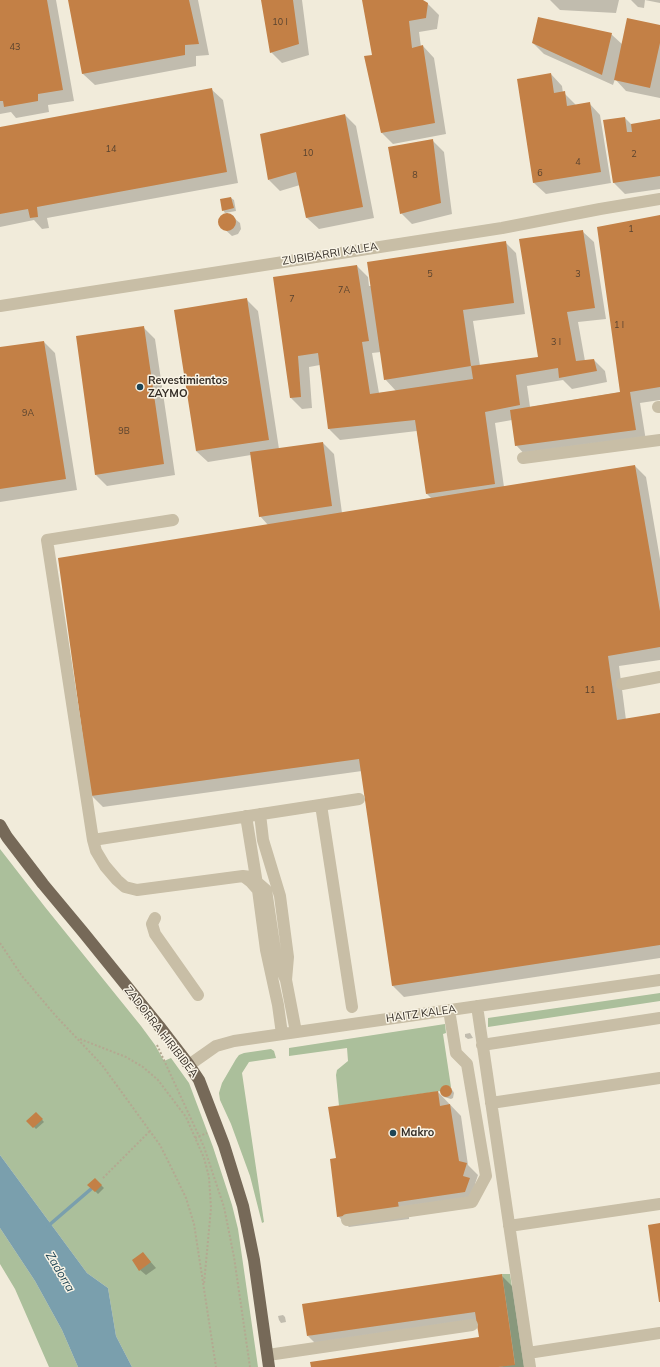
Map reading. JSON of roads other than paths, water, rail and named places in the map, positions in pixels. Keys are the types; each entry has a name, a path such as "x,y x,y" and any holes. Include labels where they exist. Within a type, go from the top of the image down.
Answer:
{"main road":[{"name":"ZADORRA HIRIBIDEA","path":"0,825 7,837 42,884 87,938 199,1080 235,1177 243,1206 254,1260 269,1361"}],"street":[{"name":"ZUBIBARRI KALEA","path":"0,306 502,228 660,199"},
{"path":"523,458 660,440"},
{"path":"173,520 47,540 87,805 96,851 105,866 124,887 138,890 263,881 268,869 268,855"},
{"path":"622,684 660,677"},
{"path":"93,840 359,799"},
{"path":"321,805 352,1007"},
{"path":"260,814 264,840 280,896 288,957 286,980"},
{"path":"246,816 252,882 278,1005 282,1034"},
{"path":"252,882 266,890 276,957 286,980 296,1032"},
{"path":"155,918 152,924 155,934 198,995"},
{"name":"HAITZ KALEA","path":"189,1066 216,1046 234,1041 660,980"},
{"path":"477,1006 530,1367"},
{"path":"347,1220 472,1202 486,1176 467,1064 456,1054 449,1010"},
{"path":"482,1045 660,1018"},
{"path":"491,1103 660,1078"},
{"path":"509,1226 660,1204"},
{"path":"269,1361 472,1325"},
{"path":"528,1353 660,1333"}],"water":[{"name":"Zadorra","path":"0,1155 87,1273 108,1288 116,1336 132,1367 78,1367 62,1330 35,1281 0,1228"}],"waterway":[{"path":"48,1226 91,1189"}],"place":[{"name":"Revestimientos ZAYMO","path":"140,387"},
{"name":"Makro","path":"393,1133"}]}
